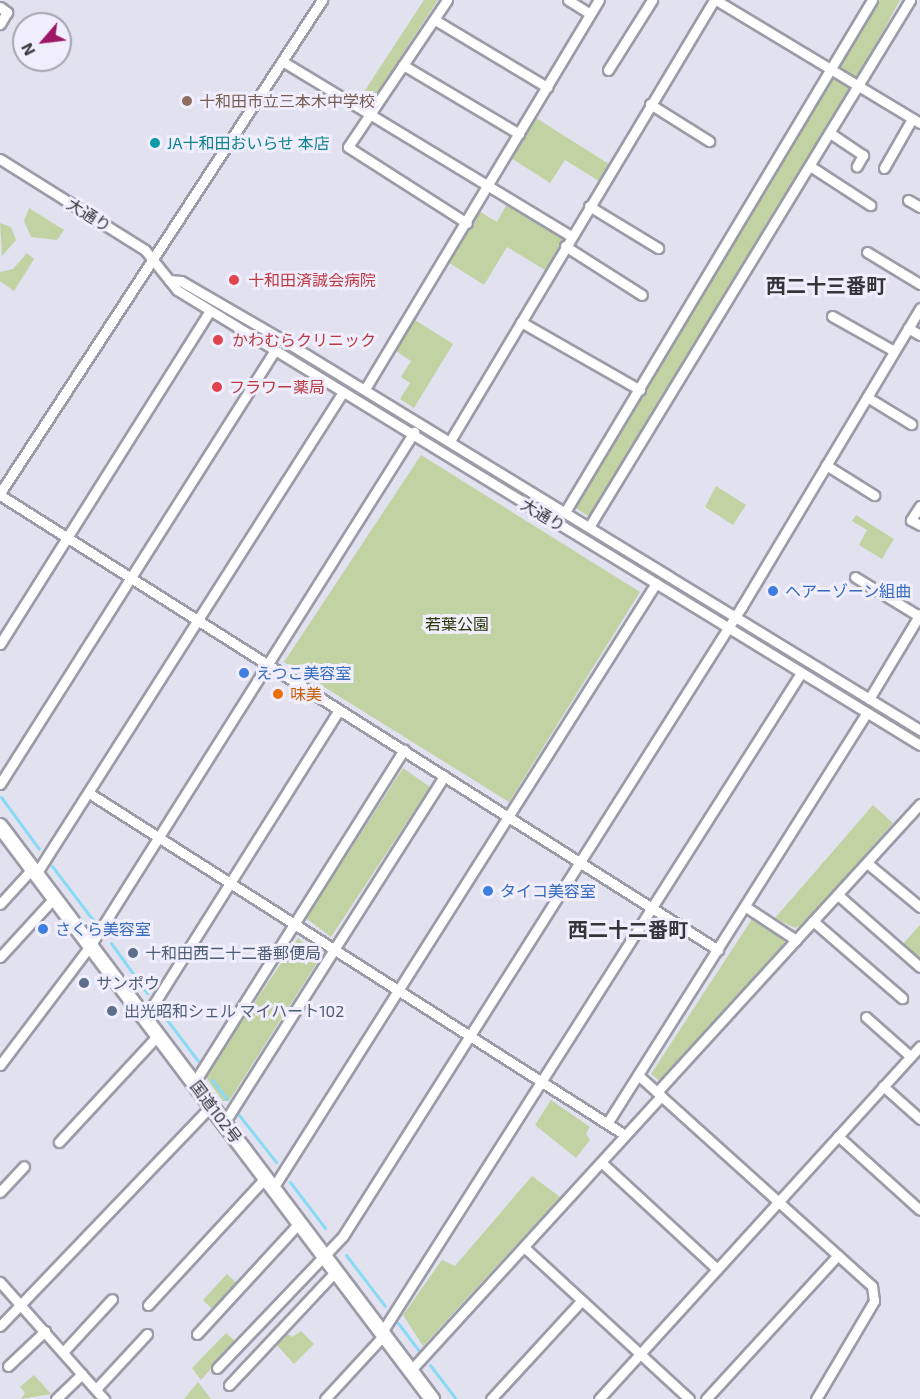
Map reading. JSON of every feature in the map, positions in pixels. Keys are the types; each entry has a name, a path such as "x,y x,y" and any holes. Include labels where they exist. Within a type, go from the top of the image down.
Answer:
{"highway":[{"name":"国道102号","path":"0,826 432,1399"}],"street":[{"path":"322,0 0,494 718,950"},
{"path":"447,0 348,147 466,223"},
{"path":"568,0 590,14"},
{"path":"365,389 598,0"},
{"path":"608,70 652,0"},
{"path":"450,441 589,206 715,0 916,121 884,168"},
{"path":"565,512 873,0"},
{"path":"589,527 910,0"},
{"path":"0,7 8,12 0,24"},
{"path":"435,20 547,87"},
{"path":"282,61 571,236"},
{"path":"403,65 519,134"},
{"path":"650,105 709,141"},
{"path":"830,133 863,155 856,166"},
{"name":"大通り","path":"0,159 145,250 169,280 210,311 920,745"},
{"path":"810,166 870,205"},
{"path":"908,200 920,207"},
{"path":"589,206 658,248"},
{"path":"565,246 642,295"},
{"path":"867,252 920,285"},
{"name":"大通り","path":"169,280 207,295 365,389 920,730"},
{"path":"217,1368 323,1253 342,1236 735,617 920,308"},
{"path":"0,644 210,311"},
{"path":"832,316 894,351"},
{"path":"521,322 640,390"},
{"path":"908,328 920,335"},
{"path":"0,784 275,350"},
{"path":"0,903 34,872 89,793 343,392"},
{"path":"867,397 911,424"},
{"path":"0,1065 90,946 419,424"},
{"path":"826,465 874,495"},
{"path":"920,506 912,520 920,525"},
{"path":"855,577 919,615 869,699"},
{"path":"148,1305 269,1183 399,989 656,583"},
{"path":"325,1399 383,1334 801,673"},
{"path":"145,1018 339,710"},
{"path":"608,1122 867,713"},
{"path":"194,1083 405,750"},
{"path":"224,1123 444,776"},
{"path":"89,793 471,1033 625,1135"},
{"path":"411,1370 525,1248 796,940 920,804"},
{"path":"867,862 920,907"},
{"path":"838,895 920,967"},
{"path":"0,957 54,898"},
{"path":"746,907 796,940"},
{"path":"813,921 902,998"},
{"path":"866,1017 910,1056"},
{"path":"59,1142 158,1035"},
{"path":"599,1399 920,1046"},
{"path":"638,1075 872,1286 874,1301 816,1399"},
{"path":"884,1086 920,1119"},
{"path":"0,1326 211,1106"},
{"path":"838,1136 920,1210"},
{"path":"601,1162 717,1269"},
{"path":"0,1192 24,1166"},
{"path":"197,1334 300,1222"},
{"path":"525,1248 689,1399"},
{"path":"706,1399 838,1255"},
{"path":"229,1385 336,1270"},
{"path":"0,1282 104,1399"},
{"path":"63,1352 112,1299"},
{"path":"491,1399 582,1300"},
{"path":"8,1366 45,1331"},
{"path":"96,1389 147,1334"},
{"path":"56,1399 82,1374"}],"green space":[{"path":"424,0 438,0 371,102 362,95"},
{"path":"880,0 900,0 857,80 836,67"},
{"path":"833,78 852,88 590,517 574,507"},
{"path":"536,118 609,164 599,181 565,160 550,183 511,158"},
{"path":"508,202 566,237 545,270 507,247 484,285 448,262 479,211 497,222"},
{"path":"29,208 64,230 57,240 31,237 24,221"},
{"path":"0,223 11,227 16,240 2,256"},
{"path":"27,253 34,259 14,291 0,281 0,272 13,269"},
{"path":"415,320 453,344 414,408 400,399 410,383 401,377 411,361 396,351"},
{"name":"若葉公園","path":"421,455 640,592 509,802 284,662"},
{"path":"716,486 746,505 733,525 705,507"},
{"path":"856,515 894,539 882,559 859,545 867,530 852,521"},
{"path":"403,768 430,787 331,937 306,918"},
{"path":"873,805 893,823 804,924 795,928 775,918"},
{"path":"752,919 784,937 784,945 661,1082 651,1074"},
{"path":"920,925 920,961 902,945"},
{"path":"298,938 320,958 229,1101 223,1101 205,1076"},
{"path":"551,1100 590,1127 586,1134 590,1140 576,1158 535,1125"},
{"path":"532,1176 560,1197 423,1346 403,1315 442,1260 455,1266"},
{"path":"227,1274 239,1285 214,1311 203,1300"},
{"path":"301,1331 314,1344 294,1364 275,1343 285,1332 292,1337"},
{"path":"226,1333 235,1341 201,1380 192,1368"},
{"path":"34,1375 51,1394 21,1399 25,1393 20,1387"},
{"path":"198,1382 211,1399 184,1399"}],"waterway":[{"path":"1,797 39,849"},
{"path":"52,866 93,920"},
{"path":"111,943 147,993"},
{"path":"164,1016 198,1061"},
{"path":"212,1080 227,1099"},
{"path":"239,1115 276,1162"},
{"path":"290,1182 325,1228"},
{"path":"346,1255 385,1306"},
{"path":"398,1323 419,1351"},
{"path":"430,1365 456,1399"}],"place":[{"name":"十和田市立三本木中学校","path":"187,101"},
{"name":"JA十和田おいらせ 本店","path":"155,143"},
{"name":"十和田済誠会病院","path":"234,280"},
{"name":"かわむらクリニック","path":"218,340"},
{"name":"フラワー薬局","path":"217,387"},
{"name":"ヘアーゾーン組曲","path":"773,591"},
{"name":"えつこ美容室","path":"244,673"},
{"name":"味美","path":"278,694"},
{"name":"タイコ美容室","path":"488,891"},
{"name":"さくら美容室","path":"43,929"},
{"name":"十和田西二十二番郵便局","path":"133,953"},
{"name":"サンポウ","path":"84,983"},
{"name":"出光昭和シェル マイハート102","path":"112,1011"}],"district":[{"name":"西二十三番町","path":"826,285"},
{"name":"西二十二番町","path":"628,929"}]}
